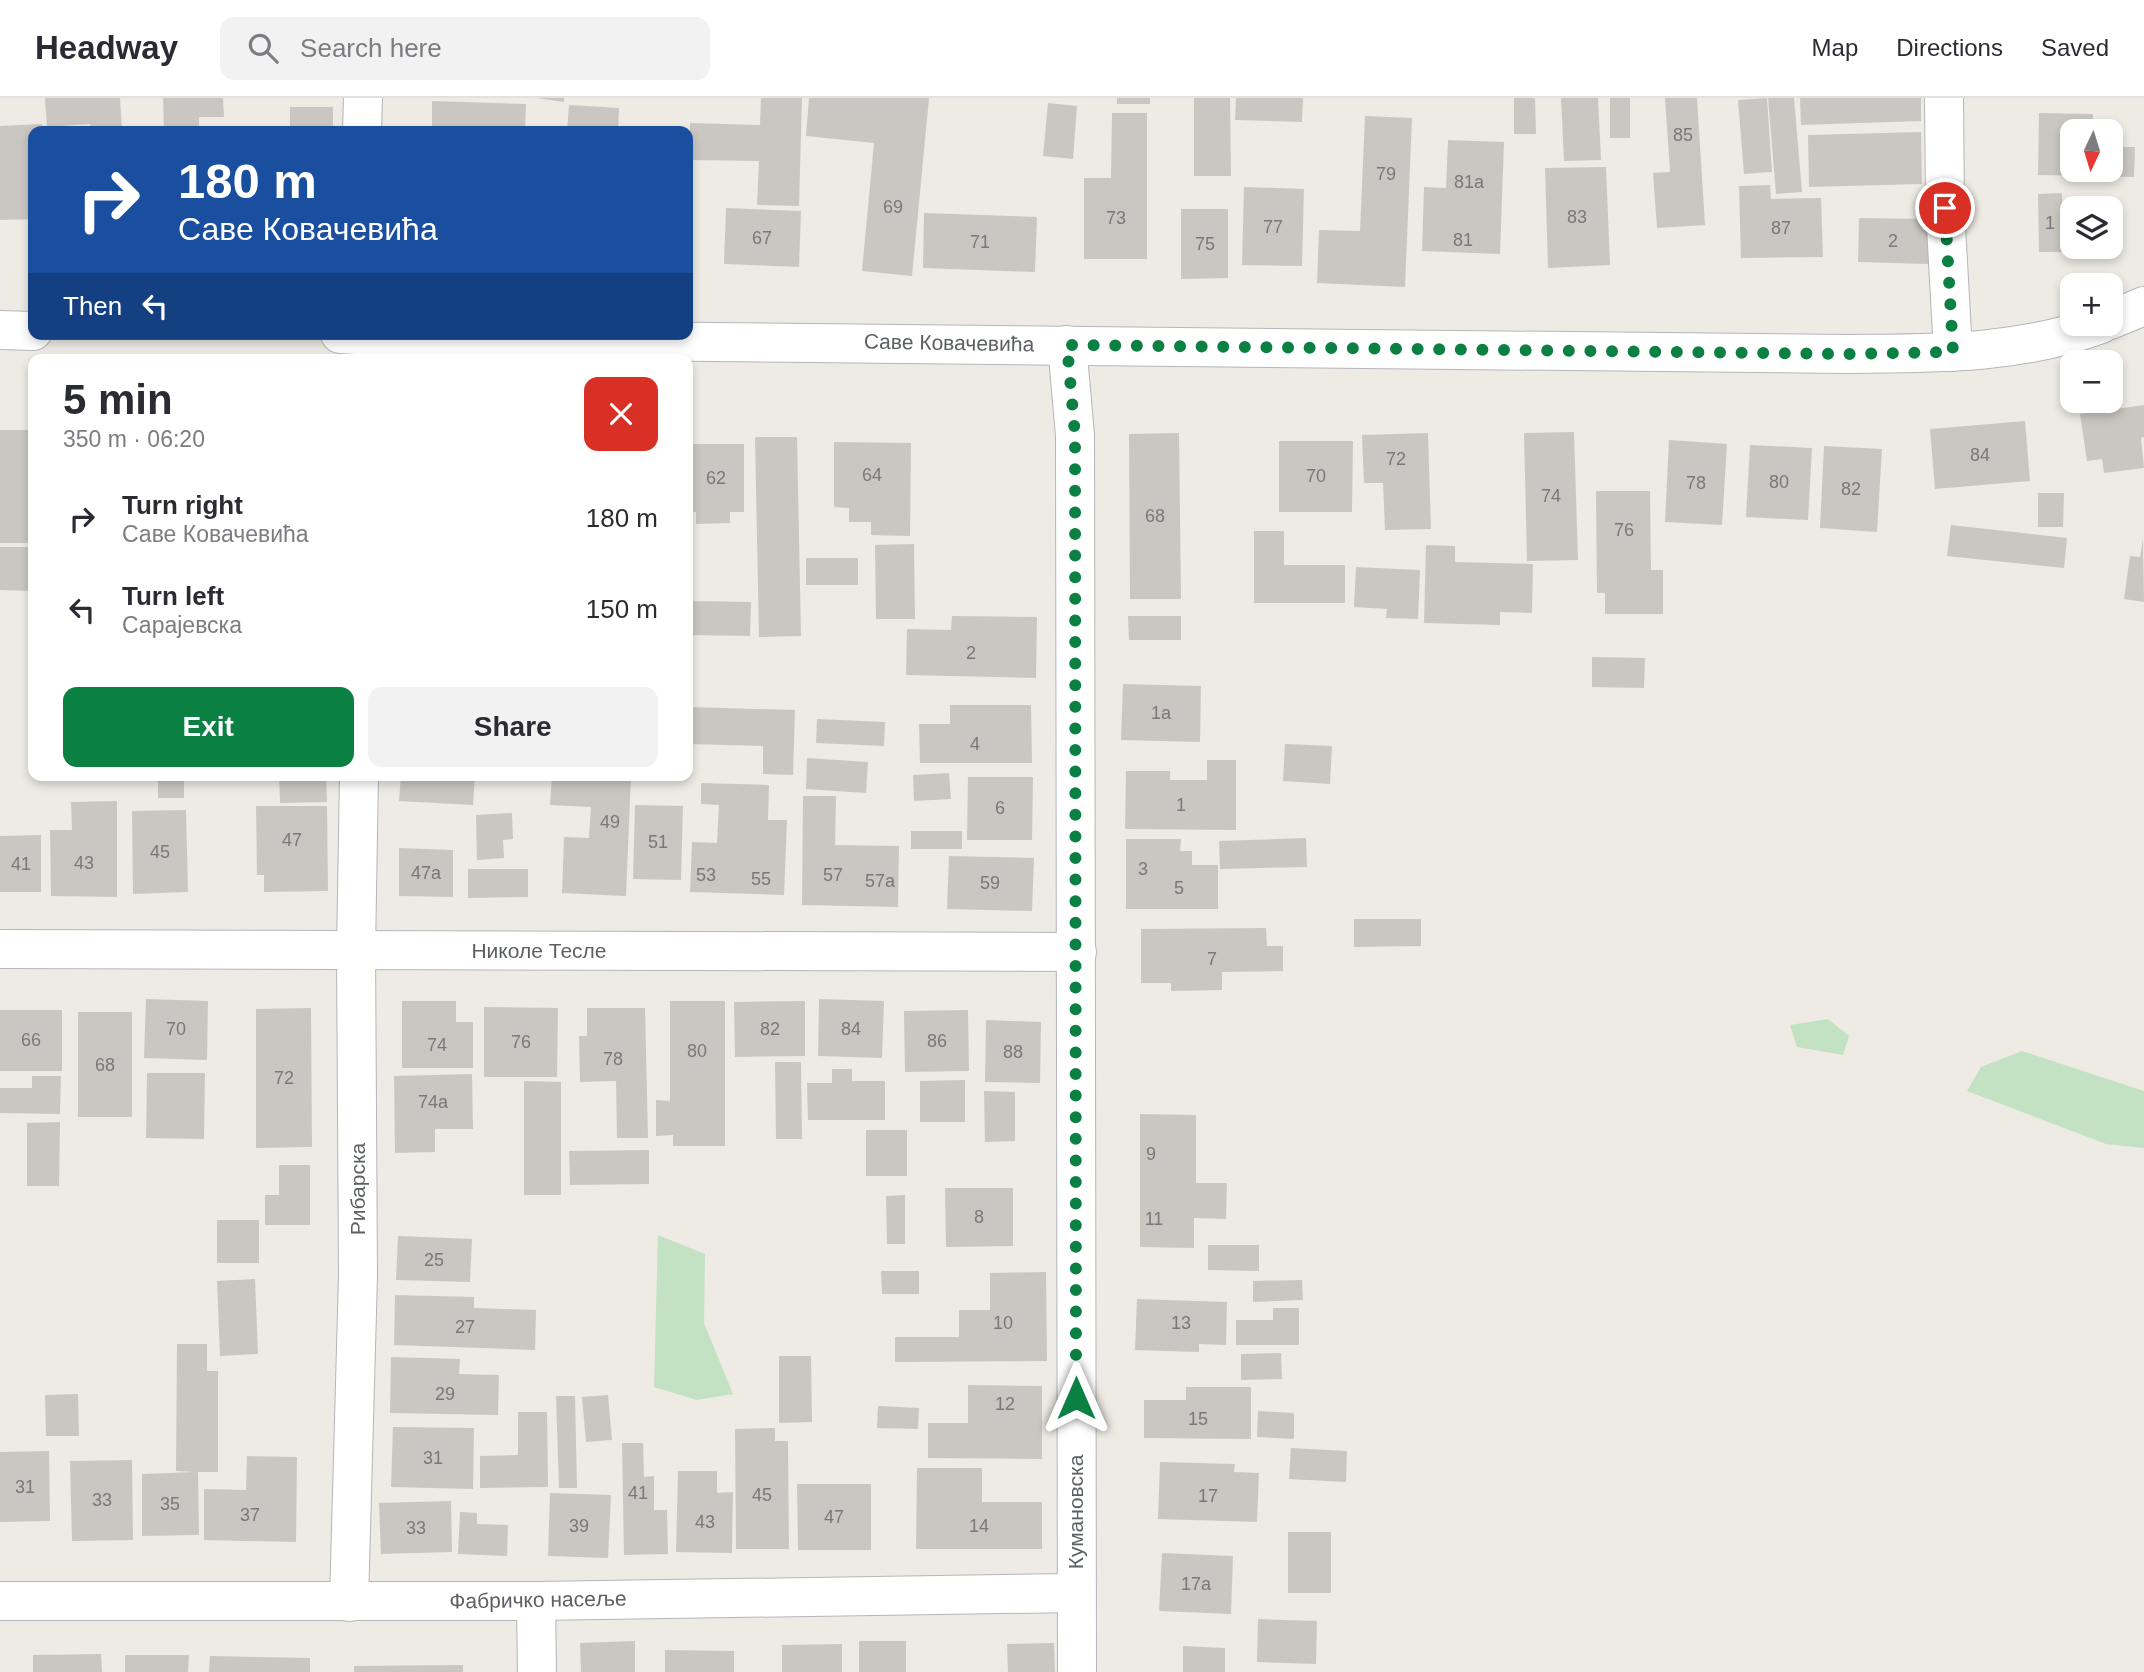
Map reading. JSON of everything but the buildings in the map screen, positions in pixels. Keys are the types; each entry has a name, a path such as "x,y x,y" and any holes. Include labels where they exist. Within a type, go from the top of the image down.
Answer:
{"street":[{"path":"362,126 363,98"},
{"path":"1944,98 1945,208 1953,352"},
{"path":"2123,315 2144,306"},
{"path":"0,330 28,331"},
{"name":"Саве Ковачевића","path":"529,340 1846,354 1953,352 2029,345 2068,336"},
{"name":"Саве Ковачевића","path":"352,341 386,340"},
{"name":"Кумановска","path":"1067,345 1075,435 1077,1672"},
{"name":"Рибарска","path":"349,1602 358,1276 356,950 359,781"},
{"name":"Николе Тесле","path":"0,949 1077,952"},
{"name":"Фабричко насеље","path":"0,1601 536,1601 1075,1593"},
{"path":"536,1601 537,1672"}],"green space":[{"path":"1828,1019 1849,1036 1843,1055 1797,1047 1790,1025"},
{"path":"2022,1051 2144,1091 2144,1148 2106,1144 1967,1091 1981,1067"},
{"path":"658,1235 705,1254 704,1323 733,1394 697,1400 654,1387"}],"route":[{"path":"1076,1398 1075,435 1067,345 1846,354 1953,352 1945,208"}]}
